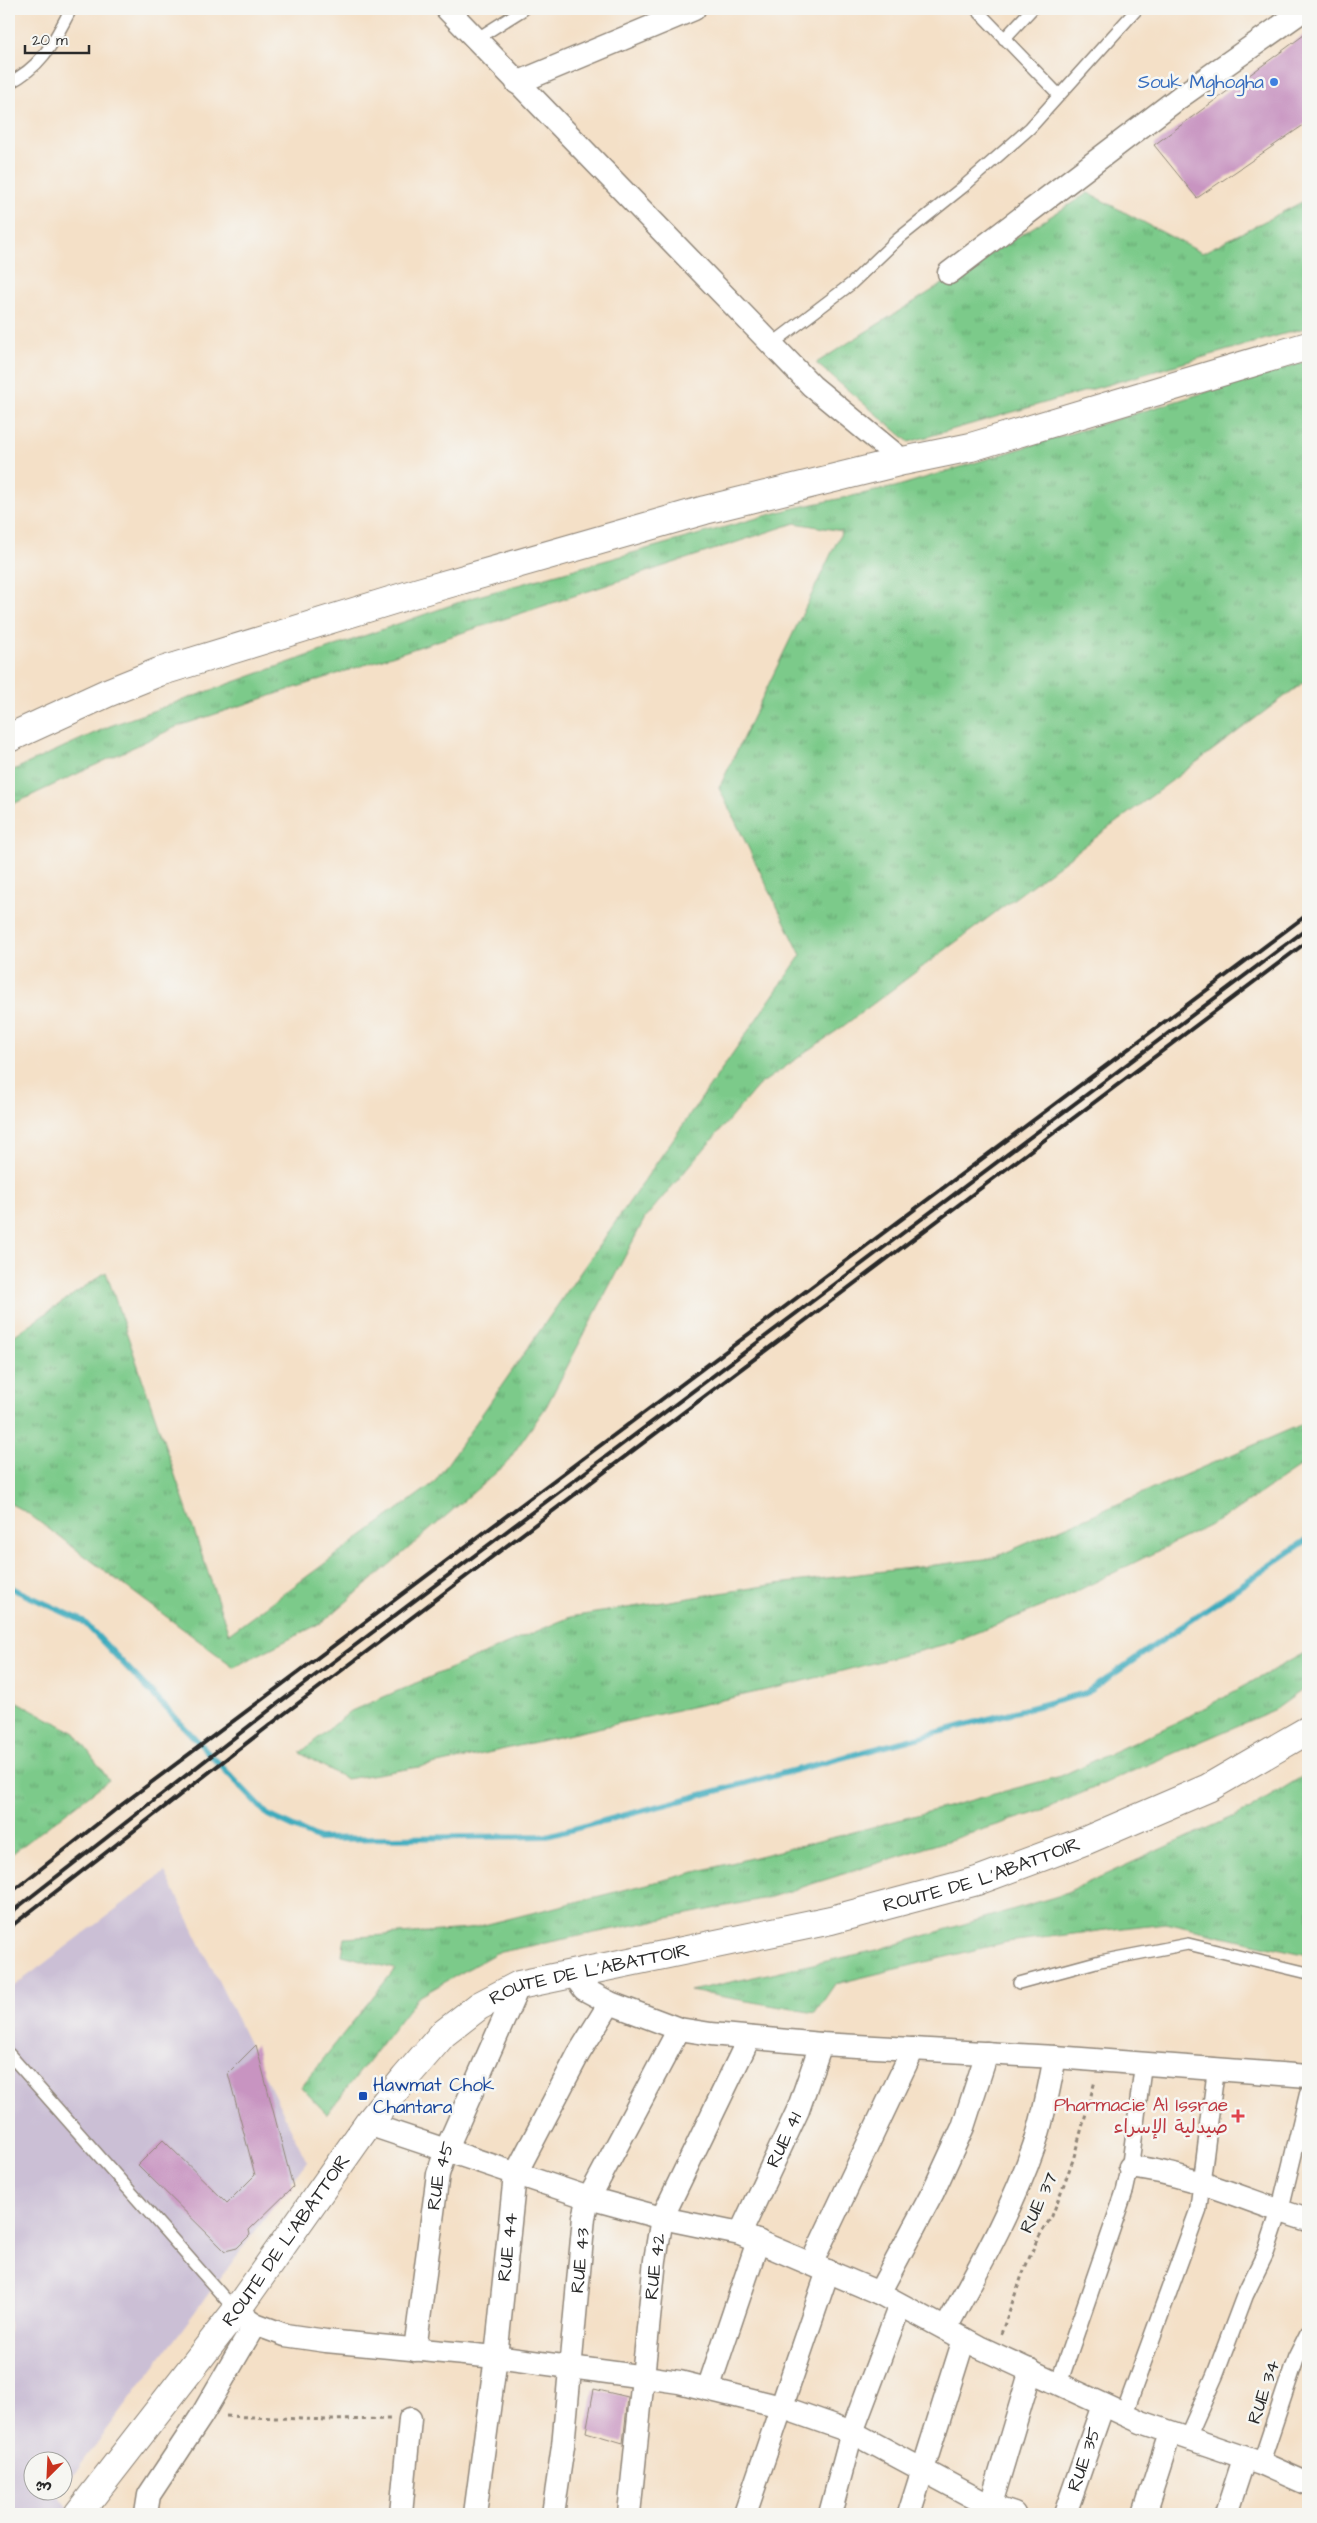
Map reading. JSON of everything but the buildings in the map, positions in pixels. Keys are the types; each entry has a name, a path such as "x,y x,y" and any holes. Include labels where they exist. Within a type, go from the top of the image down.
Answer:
{"main road":[{"path":"9,738 106,693 177,667 419,592 686,516 902,461 971,446 1308,346"},
{"name":"ROUTE DE L’ABATTOIR","path":"78,2514 245,2317 368,2124 443,2034 479,2006 519,1986 831,1920 977,1881 1088,1840 1208,1788 1308,1730"}],"street":[{"path":"447,9 478,38 517,83 812,386 902,461"},
{"path":"517,83 694,9"},
{"path":"949,273 1180,97 1304,9"},
{"path":"572,1974 584,1989 610,2003 679,2029 749,2038 821,2044 1055,2057 1100,2062 1308,2076"},
{"name":"RUE 45","path":"415,2350 438,2174 446,2150 519,1986"},
{"name":"RUE 44","path":"475,2514 496,2357 515,2175 579,2053 610,2003"},
{"name":"RUE 43","path":"553,2514 563,2446 584,2217 588,2198 679,2029"},
{"name":"RUE 42","path":"629,2514 645,2377 655,2260 662,2218 749,2038"},
{"name":"RUE 41","path":"708,2389 749,2238 821,2044"},
{"path":"745,2514 781,2407 820,2267 913,2049"},
{"path":"879,2293 933,2192 962,2127 986,2053"},
{"path":"909,2514 923,2470 955,2334 997,2232 1024,2174 1035,2144 1055,2057"},
{"path":"1058,2385 1094,2285 1130,2167 1143,2065"},
{"path":"1124,2414 1198,2211 1204,2182 1216,2069"},
{"path":"1144,2514 1179,2436 1215,2375 1245,2295 1266,2252 1280,2210 1308,2094"},
{"path":"368,2124 588,2198 662,2218 749,2238 879,2293 955,2334 1103,2405 1179,2436 1253,2461 1308,2484"},
{"path":"1130,2167 1152,2169 1204,2182 1308,2220"},
{"path":"830,2514 852,2432 900,2305"},
{"path":"146,2514 149,2495 202,2414 245,2317 285,2335 570,2366 708,2389 781,2407 852,2432 923,2470 989,2510 1014,2514"},
{"name":"RUE 34","path":"1253,2461 1308,2334"},
{"path":"989,2510 1031,2370"},
{"name":"RUE 35","path":"1065,2514 1103,2405"},
{"path":"401,2514 410,2418"},
{"path":"1226,2514 1253,2461"}],"lane":[{"path":"9,83 27,74 48,52 71,9"},
{"path":"478,38 524,9"},
{"path":"976,9 1059,95"},
{"path":"1004,39 1032,9"},
{"path":"772,344 851,284 898,239 1030,128 1136,9"},
{"path":"1019,1983 1100,1961 1188,1944 1308,1973"},
{"path":"9,2054 245,2317"}],"path":[{"name":"RUE 37","path":"994,2353 1024,2270 1037,2240 1052,2216 1073,2160 1086,2120 1100,2062"},
{"path":"202,2414 328,2420 410,2418"}],"shaded area":[{"path":"165,1872 307,2162 72,2477 72,2450 22,2450 22,2500 62,2500 74,2514 9,2514 9,1990"}],"green space":[{"path":"1088,193 1202,253 1308,199 1308,327 909,442 816,363"},
{"path":"1308,361 1308,679 842,1027 758,1086 645,1218 546,1407 505,1465 323,1622 234,1667 26,1512 9,1503 9,1339 106,1272 229,1634 434,1483 801,955 719,788 842,531 795,523 176,727 9,806 9,772 110,726 471,598 790,509 895,487"},
{"path":"1308,1419 1308,1461 1224,1518 1057,1601 950,1643 788,1685 443,1763 346,1779 300,1753 351,1711 570,1617 777,1584 993,1558 1298,1426"},
{"path":"1308,1651 1308,1686 1276,1709 1038,1812 771,1897 496,1953 417,1998 327,2114 301,2087 395,1969 342,1955 345,1938 468,1929 839,1836 1061,1776 1180,1721"},
{"path":"9,1697 75,1733 109,1780 9,1856"},
{"path":"1308,1773 1308,1955 1165,1923 1007,1942 835,1984 815,2013 690,1991 877,1950 1058,1896 1246,1811"}],"waterway":[{"path":"9,1587 83,1621 268,1815 319,1839 547,1836 1086,1693 1308,1539"}],"railway":[{"path":"9,1894 120,1806 1308,914"},
{"path":"9,1914 276,1705 1308,928"},
{"path":"9,1928 284,1714 1308,941"}],"place":[{"name":"Souk Mghogha","path":"1274,82"},
{"name":"Hawmat Chok Chantara","path":"363,2096"},
{"name":"Pharmacie Al Issrae صيدلية الإسراء","path":"1238,2116"}]}
